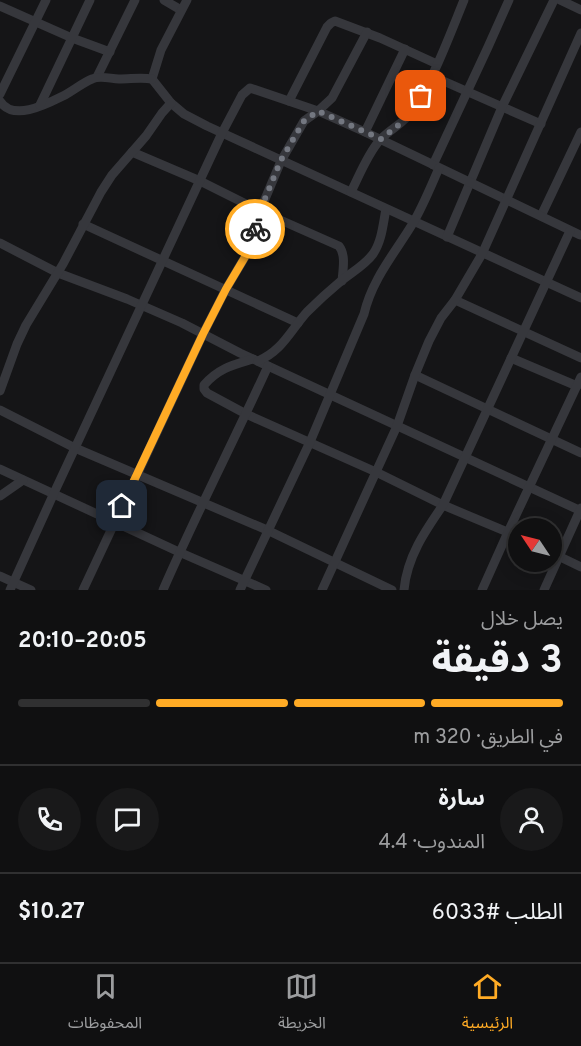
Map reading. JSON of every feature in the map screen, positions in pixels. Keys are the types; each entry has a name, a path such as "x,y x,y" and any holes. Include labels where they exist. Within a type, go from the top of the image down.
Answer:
{"street":[{"path":"0,94 45,0"},
{"path":"40,105 90,0"},
{"path":"97,77 135,0"},
{"path":"164,0 181,10"},
{"path":"152,79 161,50 187,0"},
{"path":"351,192 374,148 413,111 432,76 464,0"},
{"path":"240,590 310,442 370,295 380,274 414,222 467,92 508,0"},
{"path":"447,237 502,107 554,0"},
{"path":"560,0 581,10"},
{"path":"0,6 110,52"},
{"path":"289,101 331,22 336,21 367,32 437,64"},
{"path":"83,590 203,334 245,257 260,211 281,160 304,121 332,98 367,32"},
{"path":"322,590 397,426 414,375 429,341 482,254 581,33"},
{"path":"365,132 405,49"},
{"path":"432,76 541,124"},
{"path":"0,101 7,109 24,111 64,96 97,77 152,79 171,103 184,114 581,298"},
{"path":"12,586 222,133 242,95 250,88 318,111 381,139 578,234 547,283 523,331 443,505 422,534 411,559 404,590"},
{"path":"0,391 21,333 58,273 105,185 171,103"},
{"path":"542,216 581,132"},
{"path":"132,152 339,246 343,253 342,281"},
{"path":"386,209 378,245 364,264 323,296 298,322 276,351 256,360 224,368 204,385 204,389 212,398 246,414 376,472 443,505 508,532 482,590"},
{"path":"83,224 298,322"},
{"path":"0,243 58,273 182,323 268,366 581,510 562,544"},
{"path":"455,300 581,358"},
{"path":"511,358 577,386"},
{"path":"163,590 202,502 268,366"},
{"path":"414,375 581,453"},
{"path":"515,518 581,377"},
{"path":"0,410 75,448 267,530 392,590"},
{"path":"0,469 266,590"},
{"path":"0,496 23,480"},
{"path":"562,558 581,567"},
{"path":"543,590 550,572"},
{"path":"0,576 12,586 30,590"}],"way so far":[{"path":"255,229 281,160 308,117 318,111 381,139 413,111 421,96"}],"route":[{"path":"122,506 203,334 226,289 242,265 255,229"}]}
